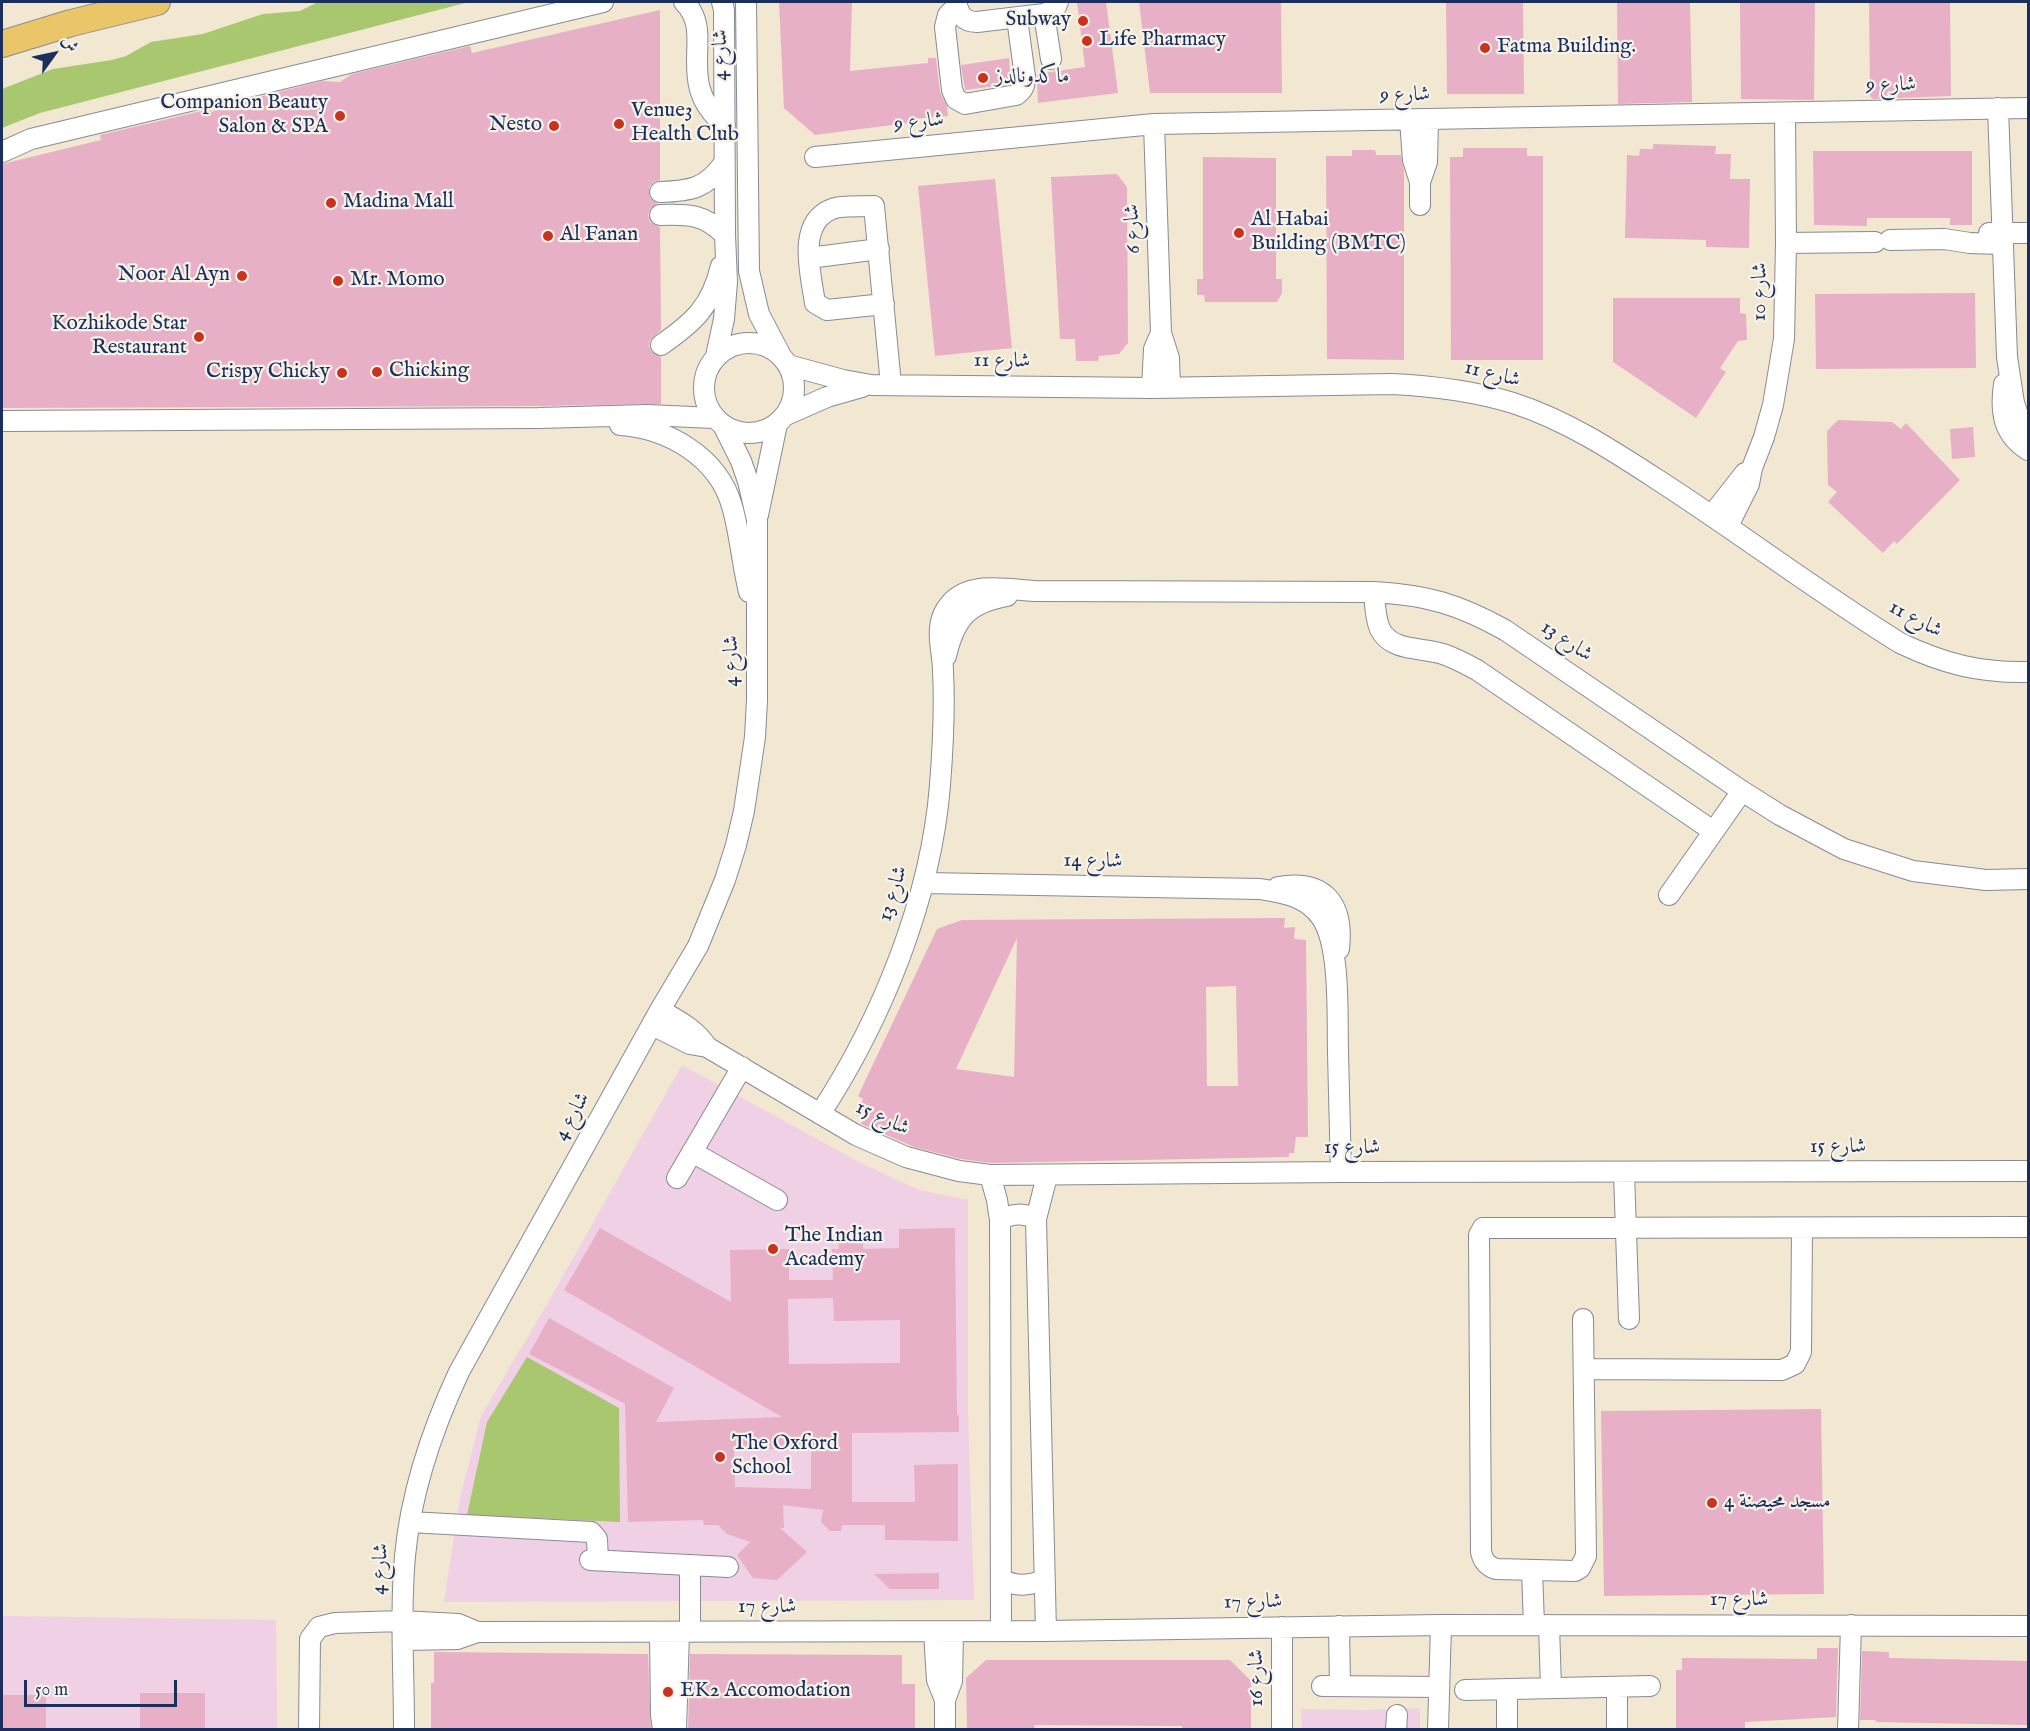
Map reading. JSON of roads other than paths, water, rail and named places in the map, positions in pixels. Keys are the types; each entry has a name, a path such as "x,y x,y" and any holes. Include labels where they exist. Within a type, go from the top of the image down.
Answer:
{"main road":[{"path":"2,44 71,23 158,2"},
{"path":"2,63 37,45 71,23"}],"street":[{"path":"2,152 32,139 603,2"},
{"path":"684,2 691,8 696,25 696,80 700,93 713,116 725,124"},
{"name":"شارع 4","path":"716,356 727,300 722,2"},
{"name":"شارع 4","path":"746,2 749,271 759,314 784,359"},
{"path":"957,4 959,13 970,22 1017,18 1051,8 1051,59"},
{"path":"957,4 948,15 945,27 952,90 956,99 964,104 1016,95 1022,91 1025,77 1017,18"},
{"path":"1998,108 2007,357 2014,403 2018,415 2028,430"},
{"name":"شارع 9","path":"815,157 1154,124 2028,108"},
{"name":"شارع 10","path":"1720,520 1740,478 1752,468 1773,405 1780,372 1785,317 1785,113"},
{"path":"1419,120 1413,160 1420,182 1420,205"},
{"name":"شارع 6","path":"1154,124 1161,333 1154,349 1161,388"},
{"path":"660,192 685,191 703,184 724,163"},
{"path":"685,191 686,214"},
{"path":"884,304 827,310 815,303 809,258 810,234 818,219 833,208 874,206 879,249 884,304 891,385"},
{"path":"660,214 686,214 711,223 725,241 715,289 706,305 685,328 661,345"},
{"path":"1786,243 1944,239 1970,243 2028,233"},
{"path":"809,258 879,249"},
{"path":"754,342 768,346 784,359 793,377 795,390 792,403 782,419 756,433 733,430 719,421 707,404 704,387 707,370 716,356 740,343 754,342"},
{"path":"2007,357 2001,409 2004,423 2011,435 2028,450"},
{"name":"شارع 11","path":"784,359 843,380 871,385 1161,388 1392,384 1424,385 1485,395 1571,427 1598,441 1720,520 1878,629 1926,655 1953,665 1981,670 2028,672"},
{"name":"شارع 11","path":"782,419 827,397 871,385"},
{"path":"2,421 395,413 540,418 647,415 719,421"},
{"path":"540,418 590,425 643,428 669,436 692,450 717,476 731,503 745,577 757,612"},
{"name":"شارع 4","path":"757,520 782,419"},
{"name":"شارع 4","path":"404,1730 404,1563 418,1482 442,1408 459,1372 698,946 725,880 744,811 751,774 756,719 757,520 748,481 719,421"},
{"name":"شارع 13","path":"820,1114 844,1078 867,1032 906,937 924,883 934,837 940,786 944,669 952,634 957,624 971,608 991,599 1034,591 1374,592 1409,594 1442,601 1505,630 1779,815 1844,849 1913,872 1986,880 2028,879"},
{"path":"1374,592 1377,620 1380,630 1387,639 1406,647 1443,654 1477,670 1713,831"},
{"path":"1668,895 1742,791"},
{"name":"شارع 14","path":"924,883 1260,889 1303,885 1316,889 1327,897 1340,921 1341,934 1336,979 1341,1172"},
{"name":"شارع 15","path":"656,1018 690,1044 707,1047 856,1135 906,1157 958,1171 990,1175 2028,1171"},
{"path":"677,1178 742,1067"},
{"path":"692,1152 777,1200"},
{"path":"1624,1173 1629,1320"},
{"path":"990,1175 1000,1220 1001,1631"},
{"path":"1046,1631 1036,1219 1047,1176"},
{"path":"1000,1220 1008,1215 1018,1214 1036,1219"},
{"path":"1583,1319 1586,1556 1581,1568 1575,1570 1496,1569 1485,1562 1481,1552 1479,1235 1483,1228 2028,1227"},
{"path":"1584,1369 1789,1368 1799,1359 1801,1352 1802,1228"},
{"path":"410,1522 591,1532 597,1539 594,1560 729,1568"},
{"path":"663,1730 661,1715 690,1565"},
{"path":"1532,1570 1551,1688"},
{"path":"1001,1579 1022,1586 1044,1580"},
{"name":"شارع 17","path":"309,1730 310,1639 314,1632 327,1624 457,1639 477,1632 953,1632 1440,1625 2028,1626"},
{"path":"1438,1730 1440,1625"},
{"path":"1848,1730 1857,1625"},
{"path":"1857,1625 1858,1730"},
{"path":"1339,1626 1331,1686 1439,1687"},
{"name":"شارع 16","path":"1282,1627 1282,1730"},
{"path":"676,1632 676,1730"},
{"path":"933,1632 937,1680 945,1700"},
{"path":"945,1730 945,1700 952,1681 953,1632"},
{"path":"1465,1690 1650,1686"},
{"path":"1617,1687 1617,1730"},
{"path":"1507,1689 1507,1730"}],"place":[{"name":"Subway","path":"1083,21"},
{"name":"Life Pharmacy","path":"1087,41"},
{"name":"Fatma Building.","path":"1485,48"},
{"name":"ماكدونالدز","path":"983,78"},
{"name":"Companion Beauty Salon & SPA","path":"340,116"},
{"name":"Venue3 Health Club","path":"619,124"},
{"name":"Nesto","path":"554,126"},
{"name":"Madina Mall","path":"331,203"},
{"name":"Al Habai Building (BMTC)","path":"1239,233"},
{"name":"Al Fanan","path":"548,236"},
{"name":"Noor Al Ayn","path":"242,276"},
{"name":"Mr. Momo","path":"338,281"},
{"name":"Kozhikode Star Restaurant","path":"199,337"},
{"name":"Chicking","path":"377,372"},
{"name":"Crispy Chicky","path":"342,373"},
{"name":"The Indian Academy","path":"773,1249"},
{"name":"The Oxford School","path":"720,1457"},
{"name":"مسجد محيصنة 4","path":"1712,1503"},
{"name":"EK2 Accomodation","path":"668,1692"}]}
